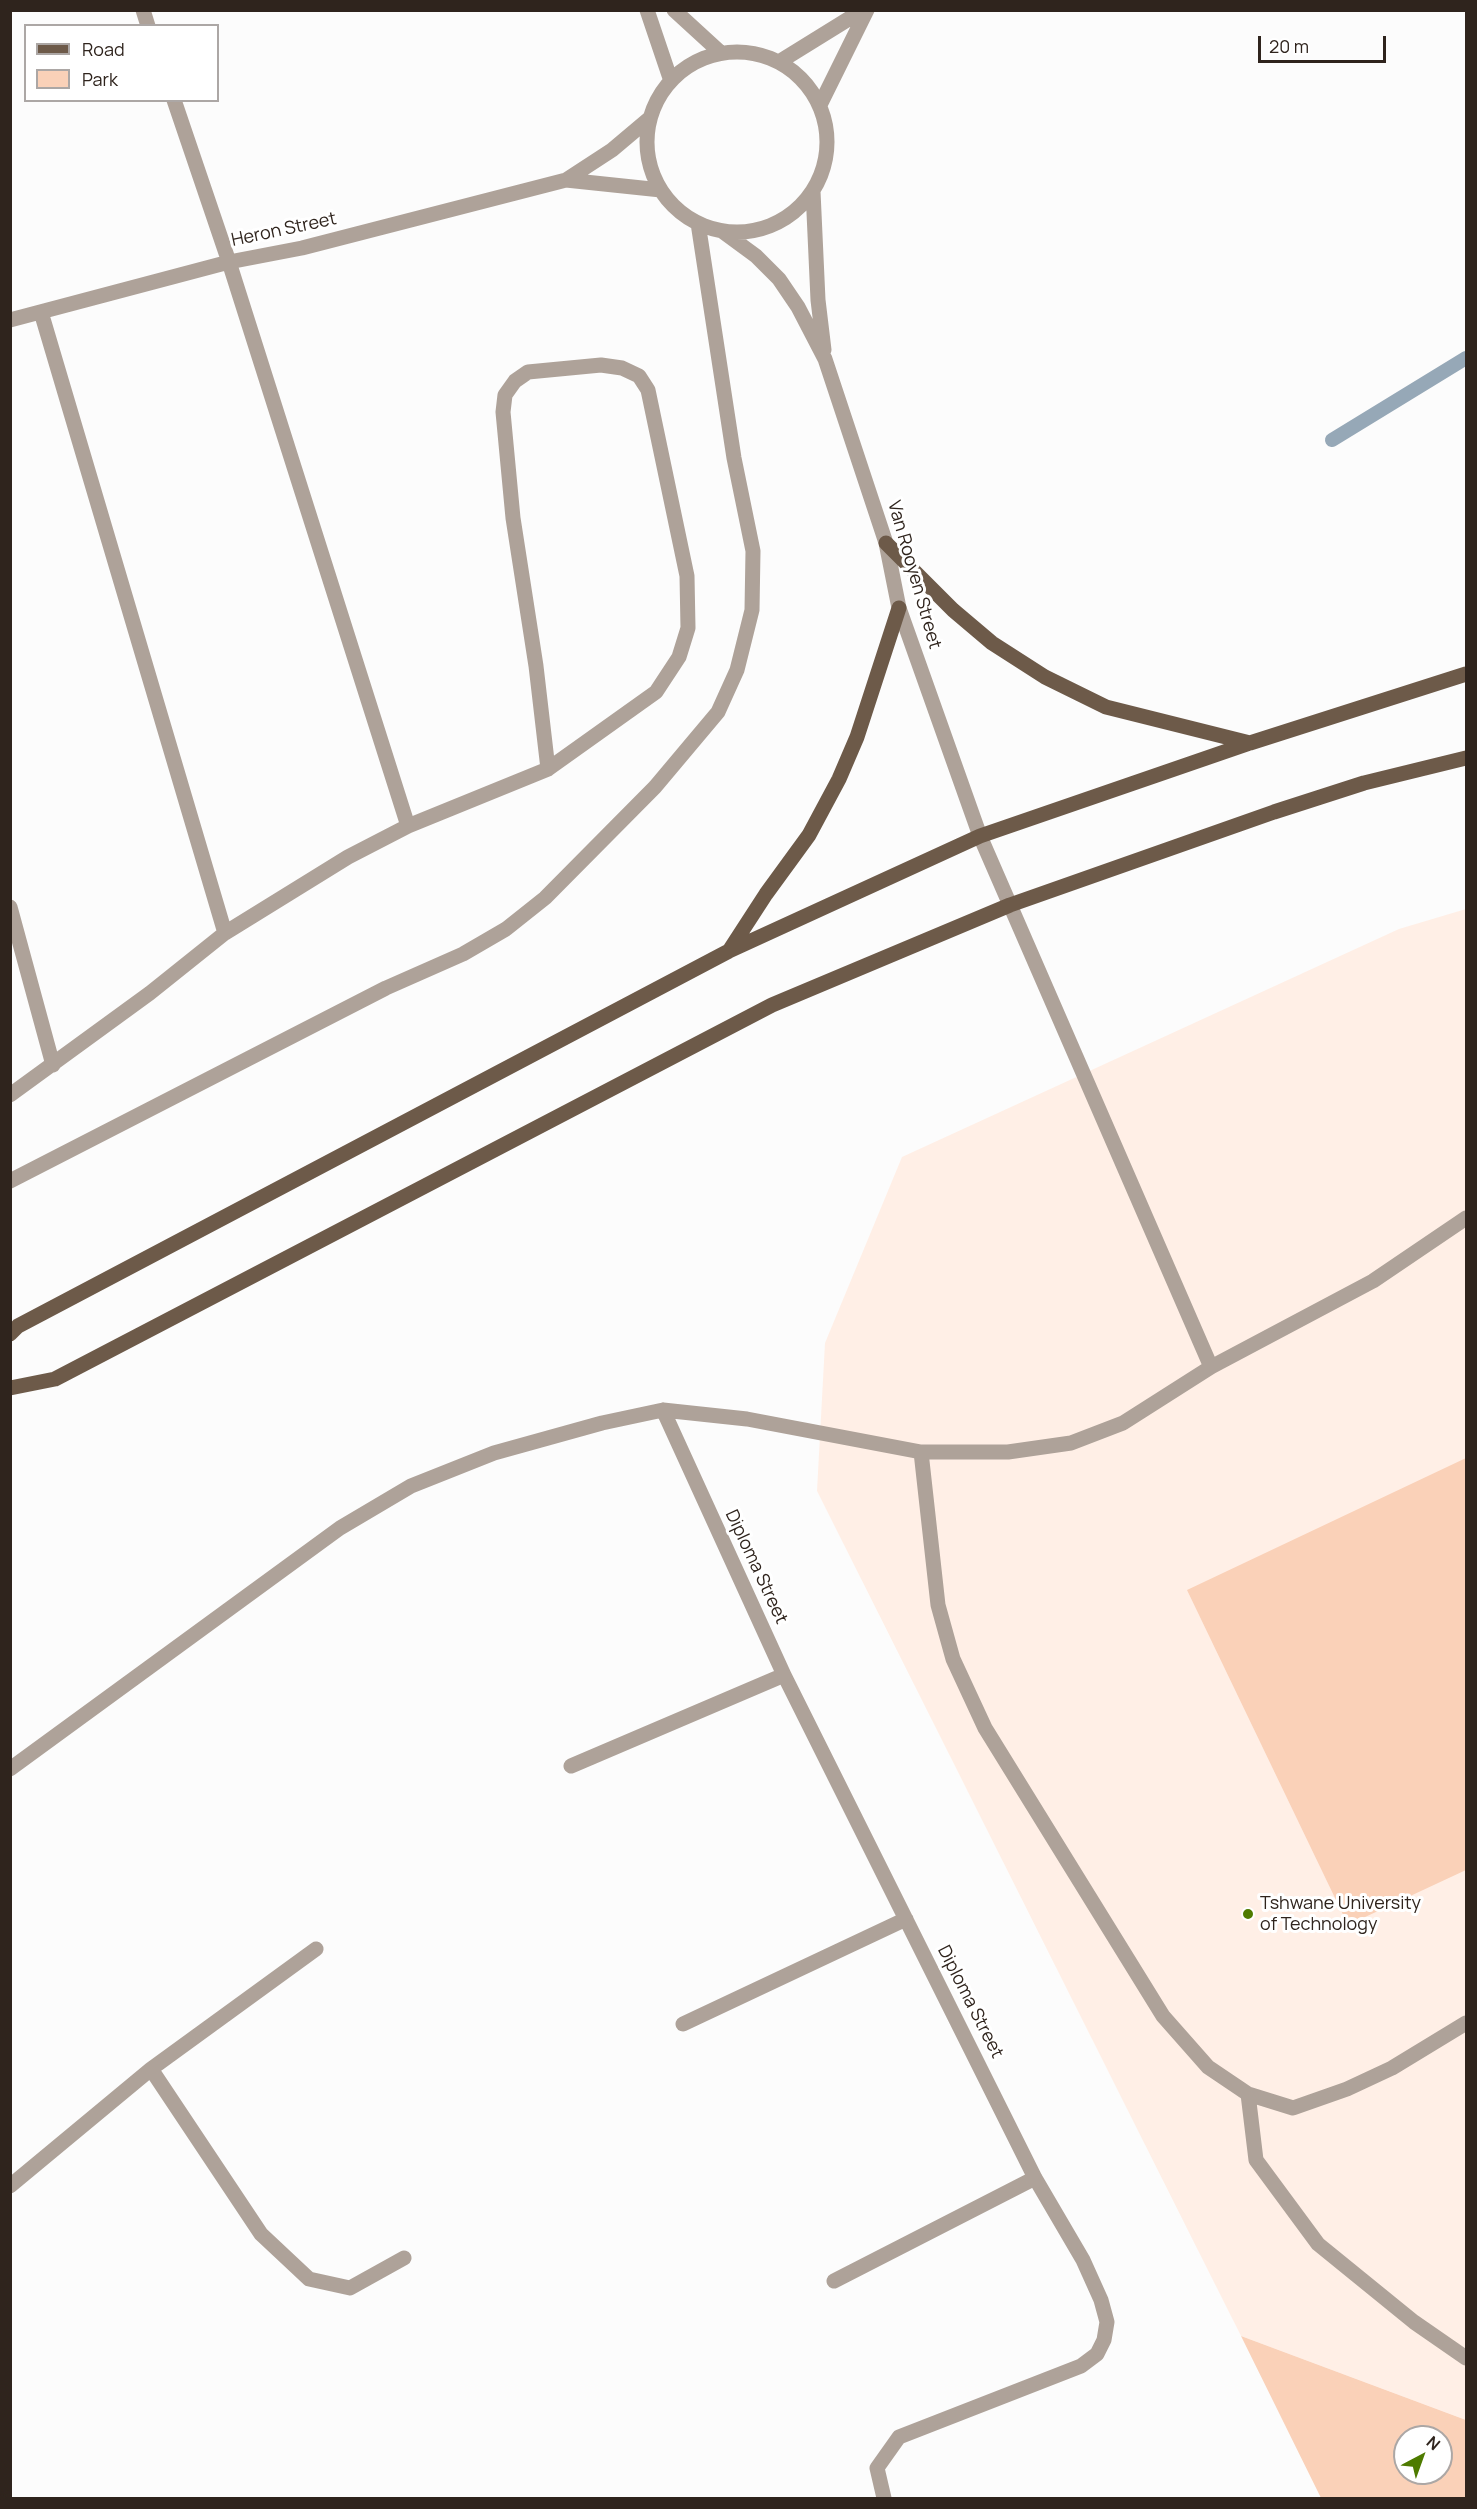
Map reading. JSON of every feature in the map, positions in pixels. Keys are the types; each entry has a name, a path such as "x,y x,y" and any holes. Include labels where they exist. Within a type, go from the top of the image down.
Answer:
{"main road":[{"path":"886,543 960,616 992,643 1045,677 1106,706 1250,743"},
{"path":"729,951 766,894 809,835 839,779 857,737 899,608"},
{"path":"10,1334 28,1321 729,951 980,836 1250,743 1467,674"},
{"path":"10,1388 55,1378 772,1005 1010,905 1274,812 1364,783 1467,758"}],"street":[{"path":"647,10 670,81"},
{"path":"674,10 721,53"},
{"path":"779,62 865,10"},
{"path":"820,105 865,10"},
{"name":"Van Rooyen Street","path":"721,53 750,53 779,62 809,87 820,105 827,134 825,164 813,191 796,211 774,225 748,232 722,231 698,223 678,209 661,190 651,167 647,142 650,118 658,99 670,81 694,63 721,53"},
{"path":"175,102 230,262 408,826"},
{"name":"Heron Street","path":"10,320 230,262 302,248 566,180 612,150 650,118"},
{"name":"Heron Street","path":"566,180 661,190"},
{"name":"Van Rooyen Street","path":"813,191 819,300 825,358"},
{"path":"10,1181 386,988 463,954 506,929 545,898 655,787 718,712 737,670 752,610 753,551 734,458 698,223"},
{"name":"Van Rooyen Street","path":"722,231 756,256 779,279 798,307 825,358 886,543 899,608 980,836 1211,1367"},
{"path":"41,312 225,933"},
{"path":"10,1095 53,1065 225,933 348,857 408,826 548,769 656,692 679,657 688,628 687,576 648,390 639,376 622,368 602,364 528,372 515,381 506,395 503,412 513,518 536,666 548,769"},
{"path":"10,907 53,1065"},
{"path":"10,1769 340,1528 411,1486 494,1453 602,1423 663,1410 747,1419 921,1452 1008,1452 1071,1443 1123,1423 1211,1367 1373,1281 1467,1218"},
{"name":"Diploma Street","path":"663,1410 784,1675 1035,2178 1083,2260 1101,2300 1107,2322 1104,2340 1096,2354 1081,2366 899,2437 877,2468 884,2499"},
{"path":"921,1452 938,1605 953,1659 985,1728 1163,2016 1208,2067 1248,2094 1293,2108 1347,2090 1392,2068 1467,2022"},
{"path":"572,1766 784,1675"},
{"path":"683,2024 906,1920"},
{"path":"10,2186 151,2069 316,1949"},
{"path":"151,2069 261,2234 309,2279 350,2288 404,2258"},
{"path":"1248,2094 1256,2160 1318,2244 1414,2322 1467,2358"},
{"path":"834,2281 1035,2178"}],"shaded area":[{"name":"Tshwane University of Technology","path":"1466,909 1466,2420 1241,2336 817,1491 825,1343 902,1157 1399,929"}],"green space":[{"path":"1466,1458 1466,1870 1348,1925 1187,1590"},
{"path":"1241,2336 1466,2420 1466,2498 1321,2498"}],"waterway":[{"path":"1332,440 1466,358"}],"place":[{"name":"Tshwane University of Technology","path":"1248,1914"}]}
